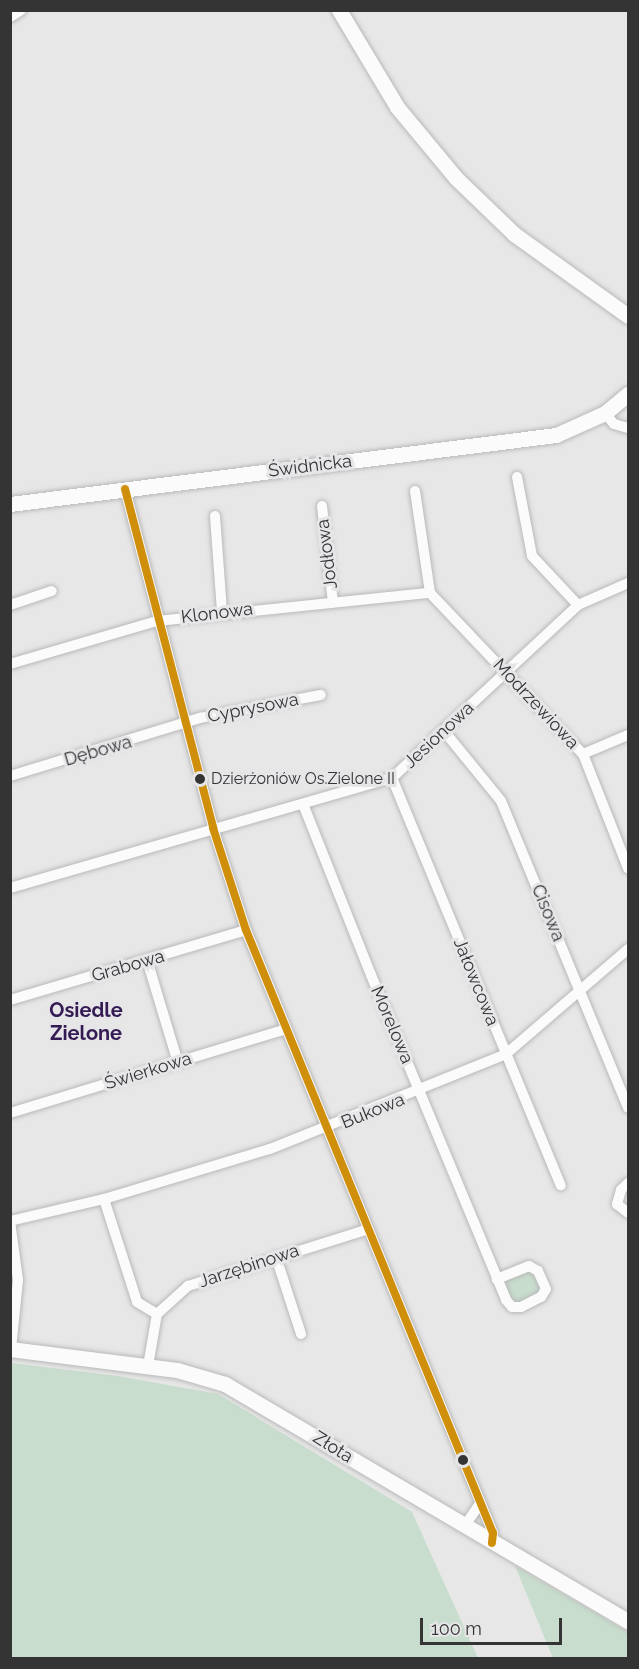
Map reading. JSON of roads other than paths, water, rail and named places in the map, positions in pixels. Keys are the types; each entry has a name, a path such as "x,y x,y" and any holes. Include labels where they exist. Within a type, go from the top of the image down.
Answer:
{"street":[{"path":"10,17 21,10"},
{"path":"339,10 397,107 456,178 514,234 628,316"},
{"path":"591,288 628,303"},
{"name":"Świdnicka","path":"10,504 556,435 605,413 626,394"},
{"path":"605,413 614,424 628,429"},
{"path":"517,477 532,556 578,605"},
{"path":"125,489 213,828 246,930 366,1230 493,1533 492,1543"},
{"path":"415,491 430,593"},
{"name":"Jodłowa","path":"322,506 333,602"},
{"path":"215,516 222,611"},
{"name":"Jesionowa","path":"10,888 392,778 578,605 628,583"},
{"path":"10,605 52,591"},
{"name":"Klonowa","path":"10,664 158,621 222,611 430,593"},
{"name":"Modrzewiowa","path":"430,593 583,754 628,868"},
{"name":"Cyprysowa","path":"185,723 321,695"},
{"name":"Dębowa","path":"10,776 185,723"},
{"name":"Cisowa","path":"444,731 501,801 628,1108"},
{"path":"583,754 628,735"},
{"name":"Jałowcowa","path":"392,778 561,1185"},
{"name":"Morelowa","path":"303,804 497,1279 512,1307 532,1304 546,1289 538,1271 529,1266 497,1279"},
{"path":"618,841 628,837"},
{"name":"Grabowa","path":"10,1000 246,930"},
{"name":"Bukowa","path":"10,1221 104,1199 326,1130 420,1092 506,1054 628,948"},
{"path":"147,960 178,1063"},
{"name":"Świerkowa","path":"11,1112 286,1029"},
{"path":"628,1183 621,1191 617,1204 628,1213"},
{"path":"104,1199 137,1302 157,1314 148,1366"},
{"path":"10,1221 18,1280 11,1349"},
{"name":"Jarzębinowa","path":"157,1314 188,1286 366,1230"},
{"path":"276,1257 301,1335"},
{"name":"Złota","path":"11,1349 148,1366 225,1384 464,1527 628,1621"},
{"path":"464,1527 480,1503"}],"place":[{"name":"Dzierżoniów Os.Zielone II","path":"200,779"}],"district":[{"name":"Osiedle Zielone","path":"86,1022"}]}
